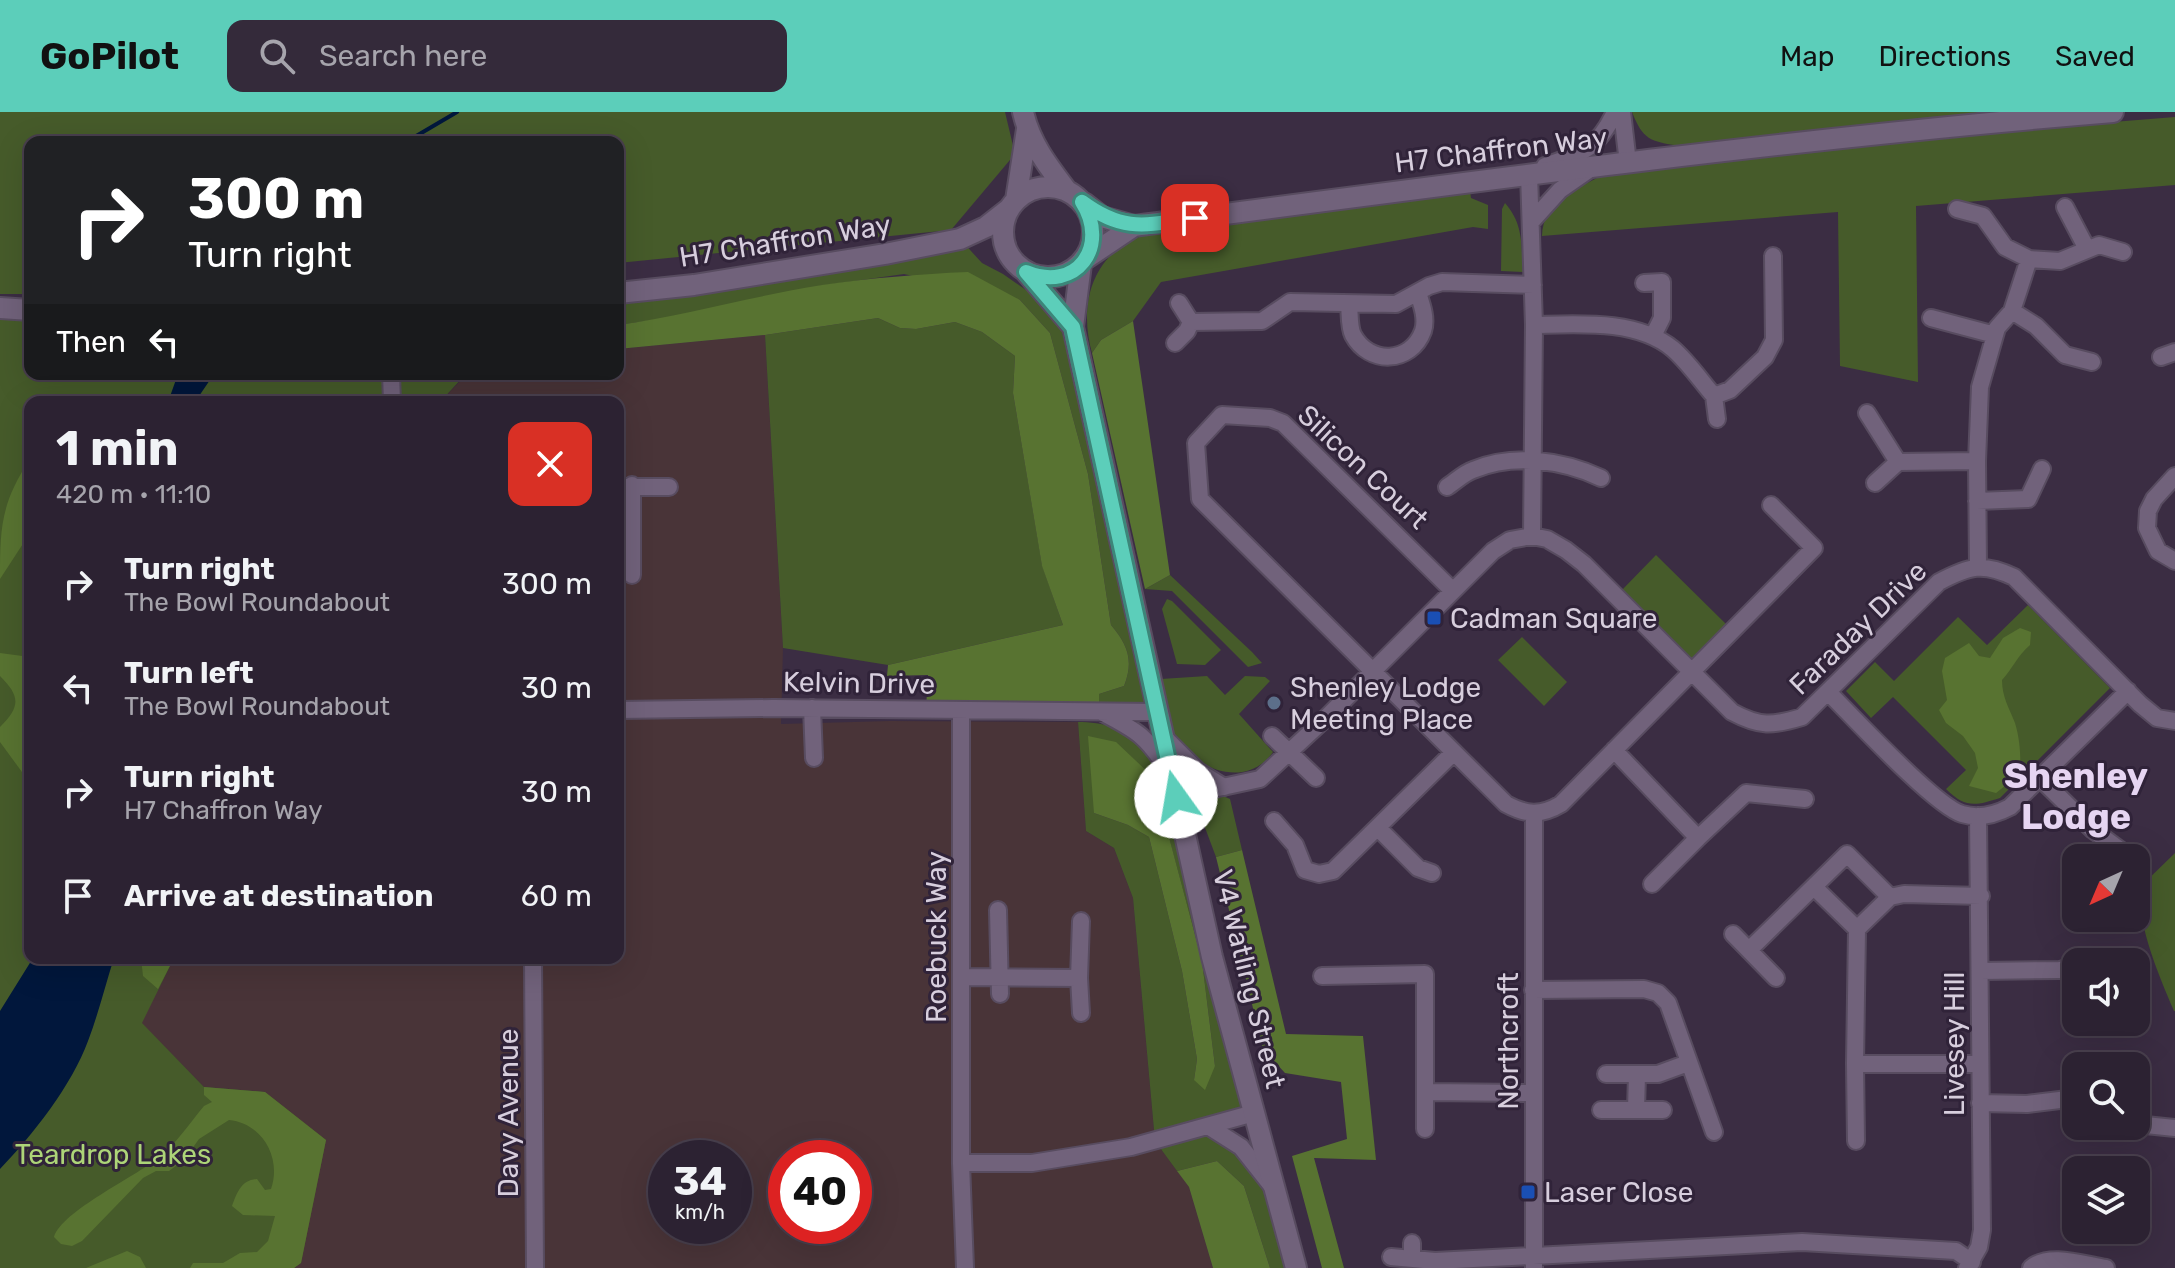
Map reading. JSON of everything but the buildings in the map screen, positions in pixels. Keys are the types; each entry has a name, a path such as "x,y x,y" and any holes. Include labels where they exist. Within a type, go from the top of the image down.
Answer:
{"street":[{"path":"1176,797 1260,779 1493,551 1510,540 1532,536 1532,221 1521,175 1591,148 1615,112"},
{"path":"1622,112 1628,163"},
{"name":"H7 Chaffron Way","path":"1083,262 1134,226 1521,175 1996,122 2113,112"},
{"path":"1025,121 1046,163 1090,215 1094,230 1092,245 1083,262 1065,275 1045,278 1022,269 1005,245 1003,233 1012,205 1025,121"},
{"path":"1532,221 1560,190 1595,167"},
{"path":"1012,205 1027,192 1040,187 1054,187 1075,196"},
{"name":"H7 Chaffron Way","path":"1075,196 1102,217 1134,226"},
{"name":"H7 Chaffron Way","path":"624,292 694,285 960,239 986,227 1012,205"},
{"path":"2065,207 2087,249"},
{"path":"1957,209 1983,216 2005,247 2029,259 2060,261 2099,245 2123,252"},
{"name":"H7 Chaffron Way","path":"960,239 988,245 1022,269"},
{"path":"1714,396 1730,390 1765,357 1774,340 1773,256"},
{"path":"2029,259 2012,311 1997,328 1980,387 1978,566 2014,577 2157,718 2175,721"},
{"name":"V4 Watling Street","path":"1083,262 1073,327 1212,957 1296,1268"},
{"name":"V4 Watling Street","path":"1022,269 1073,327"},
{"path":"1191,322 1262,321 1290,302 1396,304 1442,282 1533,285"},
{"path":"1644,283 1662,282 1662,318 1653,336"},
{"path":"1349,304 1351,332 1363,350 1379,358 1396,357 1412,348 1423,330 1424,309 1418,293"},
{"path":"1179,303 1191,322"},
{"path":"0,308 24,310"},
{"path":"2012,311 2036,326 2065,355 2092,362"},
{"path":"1931,318 1995,335"},
{"path":"1175,343 1191,322"},
{"path":"1534,325 1599,325 1653,336 1674,350 1714,396 1717,419"},
{"path":"1867,413 1898,462"},
{"name":"Silicon Court","path":"1372,671 1200,499 1196,443 1222,415 1270,418 1283,423 1453,591"},
{"path":"1447,487 1472,470 1497,463 1534,461 1561,464 1601,478"},
{"path":"1875,483 1898,462 1977,461"},
{"path":"1977,501 2032,506 2042,469"},
{"path":"2174,479 2154,499 2148,511 2147,528 2158,551 2175,561"},
{"path":"632,575 625,486 669,487"},
{"path":"1372,671 1506,804 1534,814 1547,812 1561,804 1814,548 1771,505"},
{"name":"Faraday Drive","path":"1532,536 1547,539 1584,564 1732,712 1751,722 1776,725 1802,717 1939,582 1978,566"},
{"path":"1828,692 1937,799 1959,814 1978,816 1995,814 2010,807 2128,691"},
{"path":"812,708 814,758"},
{"name":"Kelvin Drive","path":"624,710 812,708 1157,712"},
{"name":"Roebuck Way","path":"961,711 961,1163 965,1268"},
{"name":"Kelvin Drive","path":"1099,711 1139,732 1150,742 1171,775"},
{"path":"1162,735 1198,771 1224,787"},
{"path":"1272,736 1318,777"},
{"path":"1614,750 1698,838"},
{"path":"1274,821 1295,845 1293,864 1319,874 1333,871 1454,752"},
{"path":"2041,779 2093,830 2112,844"},
{"path":"1652,884 1746,793 1805,799"},
{"name":"Northcroft","path":"1534,814 1534,1262"},
{"name":"Livesey Hill","path":"1970,1266 1982,1230 1978,816"},
{"path":"1378,828 1418,868 1432,873"},
{"path":"1749,950 1847,854 1890,897"},
{"path":"1814,887 1857,929"},
{"path":"1856,1141 1857,929 1890,897 1904,894 1981,896"},
{"path":"998,910 1000,994"},
{"path":"1081,921 1081,1013"},
{"path":"1733,934 1776,978"},
{"name":"Davy Avenue","path":"533,964 535,1268"},
{"path":"1980,971 2062,970"},
{"path":"1322,976 1430,974 1425,1129"},
{"path":"962,977 1079,978"},
{"path":"1533,990 1644,989 1658,993 1668,1003 1714,1132"},
{"path":"1606,1074 1658,1074 1688,1063"},
{"path":"1855,1064 1980,1064"},
{"path":"1636,1109 1637,1075"},
{"path":"1425,1092 1534,1093"},
{"path":"1980,1103 2027,1104 2062,1100"},
{"path":"1601,1110 1663,1110"},
{"path":"961,1163 1032,1163 1131,1147 1254,1113"},
{"path":"2150,1125 2175,1128"},
{"path":"1208,1126 1241,1147 1275,1190"},
{"path":"1391,1257 1412,1251 1435,1261 1534,1262 1704,1246 1802,1242 1956,1251 1970,1266"},
{"path":"2031,1268 2050,1260 2106,1268"}],"shaded area":[{"path":"765,335 783,648 781,724 1078,722 1086,831 1114,848 1133,898 1155,1141 1189,1187 1213,1268 294,1268 301,1263 265,1092 204,1087 141,1023 171,964 624,964 624,396 446,396 461,380 624,380 624,348"}],"green space":[{"path":"0,112 1005,112 1015,154 951,230 624,262 624,136 24,136 24,294 0,294"},
{"path":"1632,112 2031,112 1679,146 1649,138"},
{"path":"2175,117 2175,185 1916,206 1918,382 1840,366 1838,212 1542,236 1548,214 1554,206 1571,192 1601,176 2015,130"},
{"path":"1470,191 1471,198 1488,205 1488,229 1473,227 1161,282 1133,321 1101,340 1092,353 1087,308 1094,281 1110,256 1131,240 1150,233"},
{"path":"1505,203 1519,227 1523,272 1501,271 1502,209"},
{"path":"960,239 982,263 1039,299 1053,312 1062,332 1133,598 1157,712 1099,711 1099,694 1124,686 1129,669 1128,654 1122,639 1111,625 1088,474 1050,333 1020,300 904,274 819,286 675,317 624,324 624,292"},
{"path":"968,272 1020,300 1050,333 1088,474 1111,625 1122,639 1129,661 1124,686 1099,694 1099,711 926,709 928,675 887,676 888,665 1063,625 1042,566 1013,393 1015,356 982,332 955,322 916,329 900,328 878,318 765,335 624,348 624,324 822,285"},
{"path":"878,318 900,328 916,329 955,322 982,332 1015,356 1013,393 1042,565 1063,625 888,665 783,648 765,335"},
{"name":"Teardrop Lakes","path":"0,319 24,320 24,380 460,380 446,396 24,396 24,964 171,964 142,1023 204,1087 265,1092 326,1140 301,1263 294,1268 0,1268"},
{"path":"1133,321 1170,575 1145,589 1092,353 1101,340"},
{"path":"24,469 24,542 0,579 4,516"},
{"path":"1656,555 1727,625 1693,660 1622,590"},
{"path":"1170,575 1262,663 1248,667 1172,591 1145,589"},
{"path":"1167,599 1221,650 1205,665 1177,664 1162,609"},
{"path":"2028,605 2110,688 2000,798 1971,804 1959,800 1946,789 1966,770 1893,697 1871,718 1846,691 1875,662 1894,681 1958,617 1987,645"},
{"path":"2020,628 2031,632 2030,645 2002,680 2018,735 2020,774 1996,793 1969,786 1978,768 1975,753 1963,736 1946,723 1939,710 1947,700 1942,671 1945,658 1969,643 1979,656 1990,658 2003,638"},
{"path":"1522,637 1567,682 1544,706 1498,660"},
{"path":"0,653 24,656 24,775 0,742 0,727 12,713 15,701 11,689 0,676"},
{"path":"1207,676 1225,695 1245,676 1265,677 1270,681 1239,714 1273,752 1251,770 1224,772 1210,767 1186,751 1174,735 1161,679"},
{"path":"1078,722 1105,725 1131,736 1144,748 1161,780 1254,1113 1210,1125 1275,1190 1296,1268 1270,1268 1244,1186 1217,1161 1177,1171 1155,1141 1133,898 1114,848 1086,831","holes":["1153,778 1202,961 1215,1066 1194,1080 1197,1059 1182,971 1149,837 1128,825 1094,813"]},
{"path":"1088,736 1116,742 1153,777 1202,961 1215,1066 1205,1090 1194,1080 1197,1059 1182,971 1149,837 1128,825 1094,813"},
{"path":"1223,796 1230,799 1242,850 1216,857 1201,817 1204,804"},
{"path":"1242,850 1286,1034 1363,1036 1376,1160 1314,1158 1344,1268 1322,1268 1292,1156 1347,1139 1341,1082 1285,1073 1263,1049 1216,857"},
{"path":"2175,853 2175,1011 2145,932 2150,932 2150,877"},
{"path":"142,964 171,964 158,989 143,976"},
{"path":"204,1087 265,1092 326,1140 301,1263 294,1268 190,1268 193,1263 223,1263 240,1253 257,1252 268,1241 275,1216 243,1215 232,1206 240,1188 247,1182 257,1179 265,1190 271,1189 274,1166 260,1135 241,1123 229,1120 199,1139 184,1160 169,1171 156,1171 143,1178 82,1241 72,1246 61,1244 54,1237 70,1216 158,1158 204,1106 212,1102 204,1095"},
{"path":"1217,1161 1244,1186 1270,1268 1213,1268 1189,1187 1177,1171"},
{"path":"127,1251 140,1257 146,1268 86,1268"}],"water":[{"path":"176,380 210,380 199,396 170,396"},
{"name":"Teardrop Lakes","path":"29,964 112,964 92,1031 72,1075 38,1126 0,1169 0,1011"}],"waterway":[{"path":"416,136 457,112"}],"place":[{"name":"Cadman Square","path":"1434,618"},
{"name":"Shenley Lodge Meeting Place","path":"1274,703"},
{"name":"Laser Close","path":"1528,1192"}],"district":[{"name":"Shenley Lodge","path":"2076,796"}],"route":[{"path":"1176,797 1073,327 1026,272 1045,278 1065,275 1085,259 1092,245 1094,230 1082,202 1102,217 1134,226 1195,218"}]}
